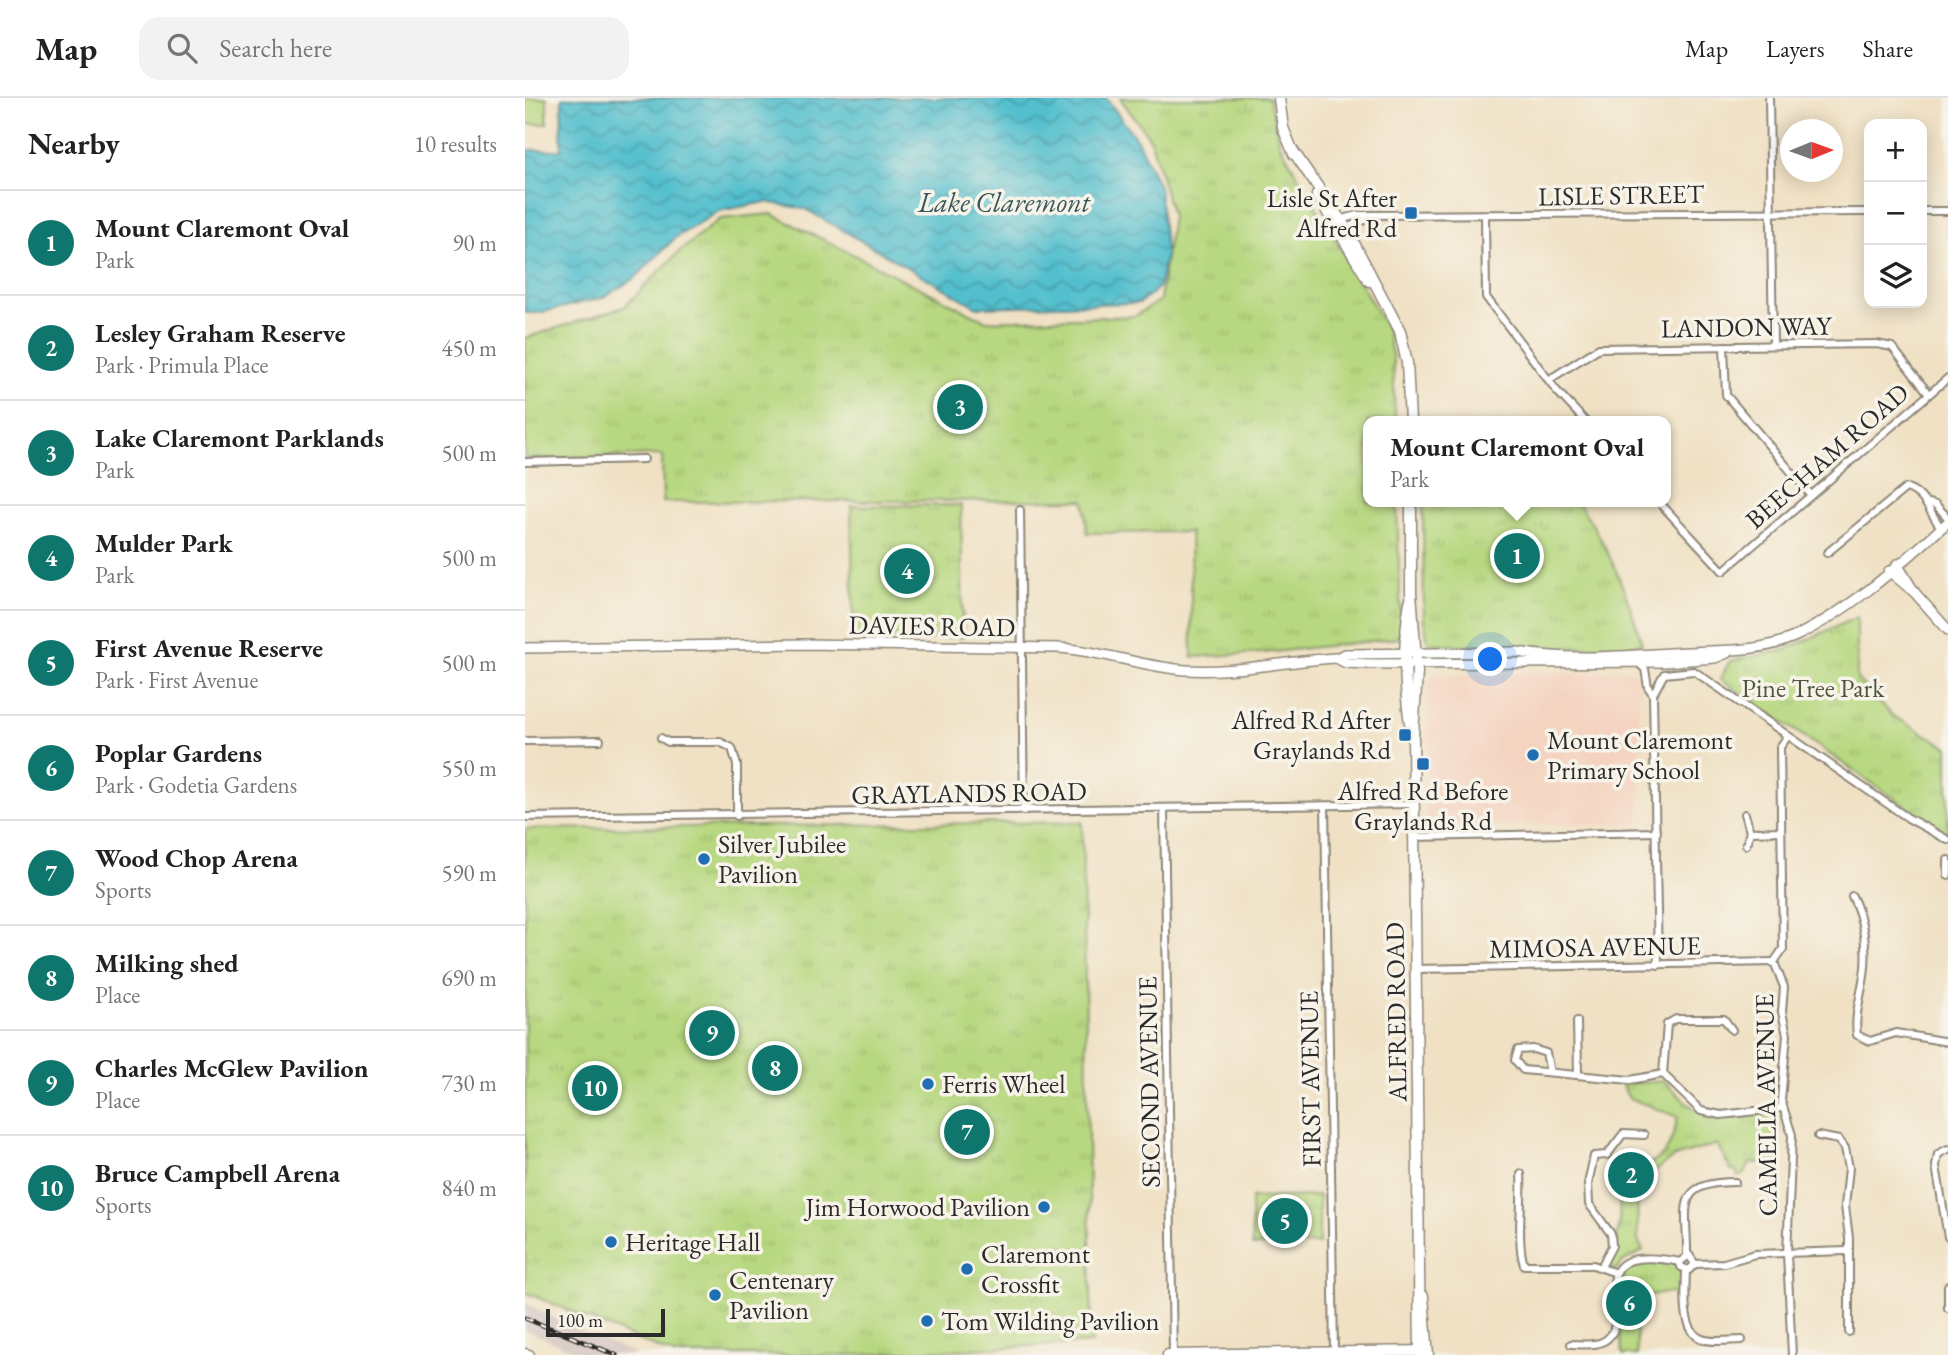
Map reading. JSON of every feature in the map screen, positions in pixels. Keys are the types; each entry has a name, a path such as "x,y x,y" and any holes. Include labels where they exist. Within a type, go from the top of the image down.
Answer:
{"main road":[{"path":"1279,98 1283,128 1293,151 1385,301 1400,331 1407,363 1410,416"},
{"name":"ALFRED ROAD","path":"1411,507 1412,664 1407,704 1413,736 1421,1287 1426,1311 1424,1353"},
{"path":"1631,660 1716,658 1792,637 1849,603 1946,523"},
{"path":"1897,564 1915,593"},
{"path":"1889,571 1915,593 1948,630"},
{"name":"DAVIES ROAD","path":"525,648 804,644 1088,650 1173,668 1213,671 1336,658 1345,654 1412,652 1631,660"},
{"name":"DAVIES ROAD","path":"1336,658 1346,663 1412,664 1631,660"},
{"path":"1168,1355 1424,1353"}],"street":[{"path":"1769,98 1773,345"},
{"path":"1927,211 1948,211"},
{"name":"LISLE STREET","path":"1340,226 1373,216 1864,212"},
{"path":"1485,216 1486,297 1581,416"},
{"name":"LANDON WAY","path":"1549,379 1599,348 1877,344 1892,347 1929,394"},
{"path":"1724,346 1726,395 1811,495"},
{"name":"BEECHAM ROAD","path":"1664,507 1723,571 1948,378"},
{"path":"525,462 644,459"},
{"path":"1827,552 1903,488 1913,489 1946,523"},
{"path":"1925,502 1936,505 1946,523"},
{"path":"1020,510 1024,811"},
{"path":"1631,660 1645,669 1648,687 1653,694"},
{"path":"1658,965 1653,694 1664,674 1694,671 1908,818 1948,840"},
{"name":"CAMELIA AVENUE","path":"1788,737 1780,747 1783,949 1774,962 1784,987 1782,1012 1787,1035 1782,1108 1792,1135 1787,1254 1792,1355"},
{"path":"661,738 668,742 720,742 732,748 737,765 737,816"},
{"path":"525,741 600,740"},
{"name":"GRAYLANDS ROAD","path":"525,817 1414,804"},
{"name":"FIRST AVENUE","path":"1325,806 1333,1352"},
{"name":"SECOND AVENUE","path":"1164,809 1173,1355"},
{"path":"1745,814 1750,832 1746,845"},
{"path":"1750,832 1781,831"},
{"path":"1415,837 1657,832"},
{"path":"1948,860 1948,875"},
{"path":"1852,897 1860,912 1864,939 1865,972 1855,1023 1857,1035 1870,1041 1896,1033 1948,1042"},
{"name":"MIMOSA AVENUE","path":"1416,969 1774,962"},
{"path":"1732,1030 1724,1019 1676,1018 1667,1024 1663,1073 1701,1111 1721,1115 1782,1108"},
{"path":"1577,1020 1578,1074"},
{"path":"1550,1072 1546,1053 1534,1049 1518,1050 1515,1060 1523,1070 1630,1080 1663,1073"},
{"path":"1601,1267 1612,1246 1611,1234 1589,1204 1588,1184 1594,1156 1607,1155 1623,1134 1644,1135"},
{"path":"1818,1136 1839,1140 1845,1148 1849,1168 1845,1206 1849,1238 1846,1251 1850,1332"},
{"path":"1948,1149 1938,1154 1936,1166 1948,1237"},
{"path":"1521,1174 1523,1206 1520,1254 1524,1265 1601,1267 1616,1273"},
{"path":"1680,1262 1687,1255 1685,1203 1692,1192 1703,1186 1735,1182"},
{"path":"1695,1264 1724,1262 1755,1254 1846,1251"},
{"path":"1571,1344 1599,1343 1609,1338 1613,1328 1616,1273 1625,1264 1645,1255 1680,1262 1686,1270 1688,1320 1692,1332 1703,1340 1742,1340"},
{"path":"1686,1270 1693,1268 1695,1264 1694,1258 1687,1255"},
{"path":"1948,1286 1948,1308"}],"shaded area":[{"name":"Mount Claremont Primary School","path":"1632,671 1639,678 1640,824 1426,825 1427,687 1433,675"},
{"path":"525,1303 573,1328 637,1355 585,1355 525,1330"}],"green space":[{"path":"525,98 547,98 547,124 525,124"},
{"path":"1120,98 1269,98 1280,145 1386,327 1393,359 1395,416 1363,416 1363,507 1397,507 1401,630 1398,638 1264,653 1192,657 1190,532 1087,533 1084,500 663,502 662,455 525,459 525,338 624,307 679,252 720,219 772,214 986,321 1135,316 1160,300 1172,216 1151,140"},
{"path":"961,505 963,638 854,637 851,506"},
{"path":"1423,507 1581,507 1616,571 1642,643 1626,647 1529,648 1513,644 1497,648 1428,643 1424,620"},
{"name":"Pine Tree Park","path":"1857,617 1857,679 1893,716 1948,747 1948,835 1720,679 1730,661 1785,650"},
{"path":"1082,822 1092,1343 852,1355 674,1355 525,1292 525,829"},
{"path":"1665,1081 1681,1098 1705,1115 1727,1118 1778,1115 1781,1162 1750,1163 1745,1174 1738,1177 1736,1171 1731,1170 1717,1144 1674,1157 1654,1172 1637,1178 1638,1240 1643,1251 1625,1260 1616,1270 1606,1265 1618,1230 1620,1207 1617,1170 1644,1165 1660,1157 1670,1143 1678,1117 1629,1098 1621,1084"},
{"path":"1319,1196 1319,1244 1252,1246 1251,1198"},
{"path":"1645,1258 1677,1261 1683,1272 1682,1294 1664,1293 1642,1297 1636,1308 1637,1355 1623,1355 1620,1335 1622,1283 1630,1266"}],"water":[{"name":"Lake Claremont","path":"562,98 1106,98 1137,140 1159,186 1166,255 1159,287 1140,303 977,307 805,209 766,202 719,211 675,238 635,278 602,298 539,313 525,313 525,150 561,150"}],"railway":[{"path":"525,1318 616,1355"}],"place":[{"name":"Lisle St After Alfred Rd","path":"1411,213"},
{"name":"Lake Claremont Parklands","path":"960,407"},
{"name":"Mount Claremont Oval","path":"1517,556"},
{"name":"Mulder Park","path":"907,571"},
{"name":"Alfred Rd After Graylands Rd","path":"1405,735"},
{"name":"Mount Claremont Primary School","path":"1533,755"},
{"name":"Alfred Rd Before Graylands Rd","path":"1423,764"},
{"name":"Silver Jubilee Pavilion","path":"704,859"},
{"name":"Charles McGlew Pavilion","path":"712,1033"},
{"name":"Milking shed","path":"775,1068"},
{"name":"Ferris Wheel","path":"928,1084"},
{"name":"Bruce Campbell Arena","path":"595,1088"},
{"name":"Wood Chop Arena","path":"967,1132"},
{"name":"Lesley Graham Reserve","path":"1631,1175"},
{"name":"Jim Horwood Pavilion","path":"1044,1207"},
{"name":"First Avenue Reserve","path":"1285,1221"},
{"name":"Heritage Hall","path":"611,1242"},
{"name":"Claremont Crossfit","path":"967,1269"},
{"name":"Centenary Pavilion","path":"715,1295"},
{"name":"Poplar Gardens","path":"1629,1303"},
{"name":"Tom Wilding Pavilion","path":"927,1321"}]}
